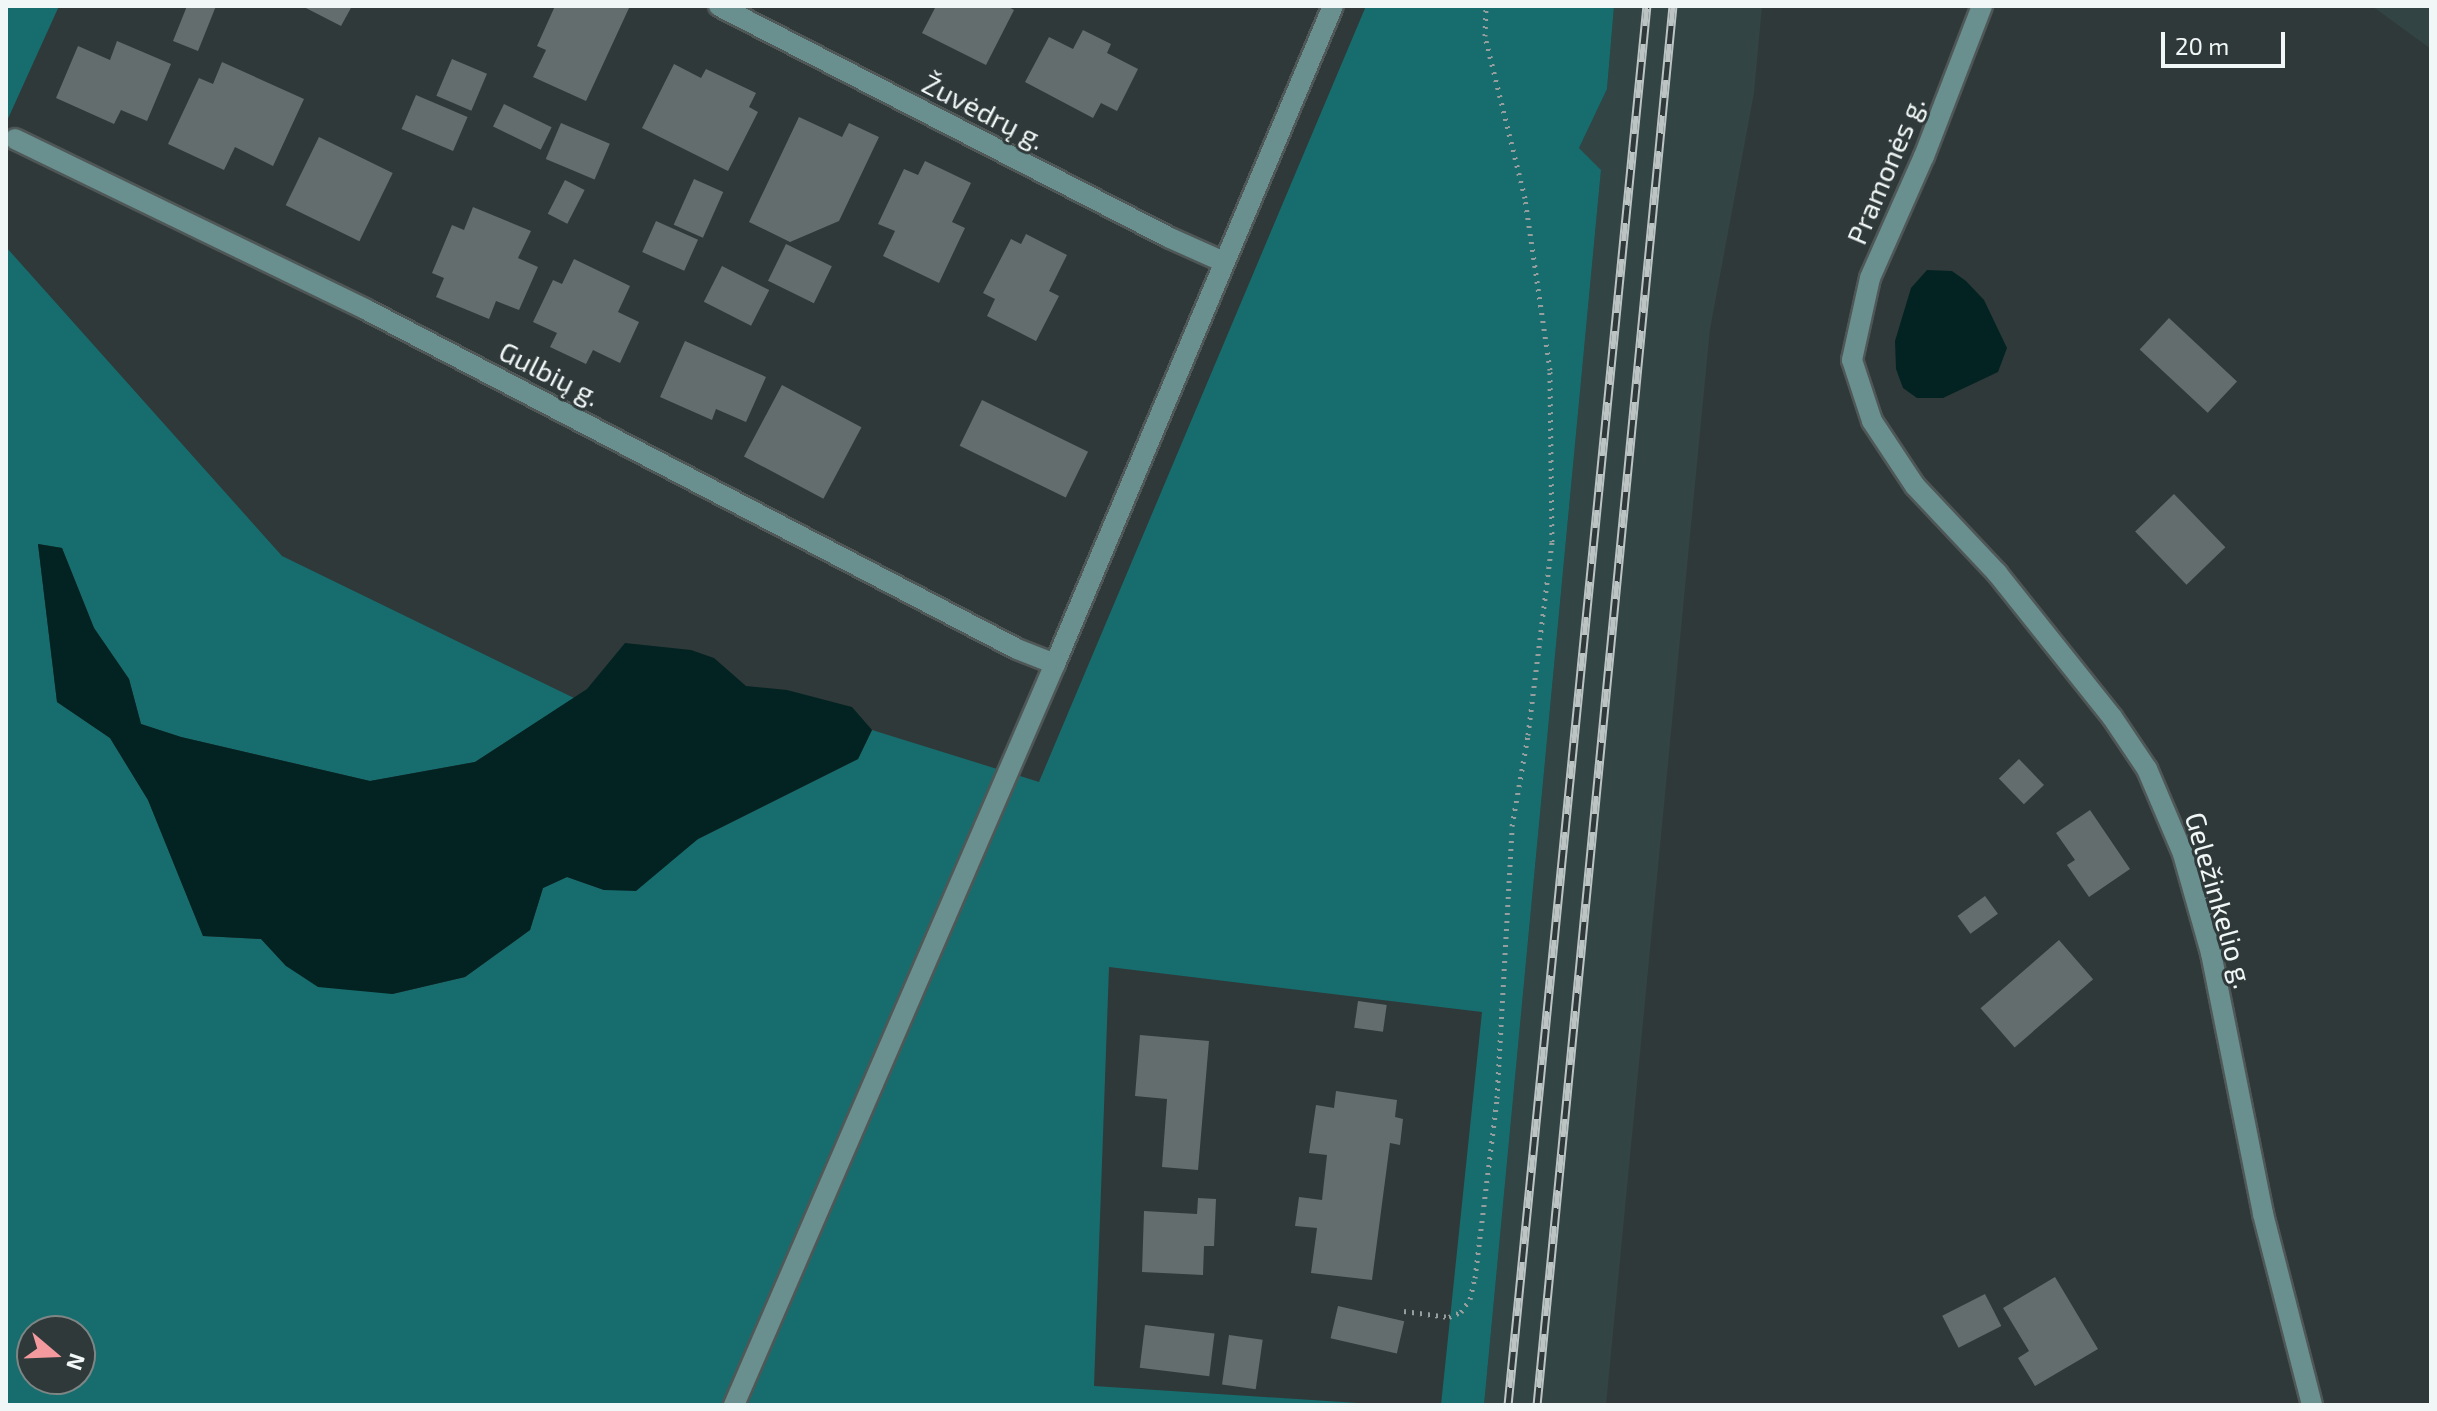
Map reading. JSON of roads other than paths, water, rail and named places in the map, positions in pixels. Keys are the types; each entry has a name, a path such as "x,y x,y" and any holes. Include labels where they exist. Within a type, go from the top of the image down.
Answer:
{"street":[{"name":"Žuvėdrų g.","path":"719,6 1156,231 1224,262"},
{"path":"734,1405 1055,664 1333,6"},
{"name":"Pramonės g.","path":"1852,360 1870,278 1924,156 1982,6"},
{"name":"Gulbių g.","path":"15,139 365,309 1017,649 1055,664"},
{"name":"Geležinkelio g.","path":"1852,360 1872,421 1915,486 1997,573 2112,717 2147,769 2183,854 2211,953 2263,1214 2312,1405"}],"railway":[{"path":"1508,1405 1647,6"},
{"path":"1537,1405 1673,6"}]}
